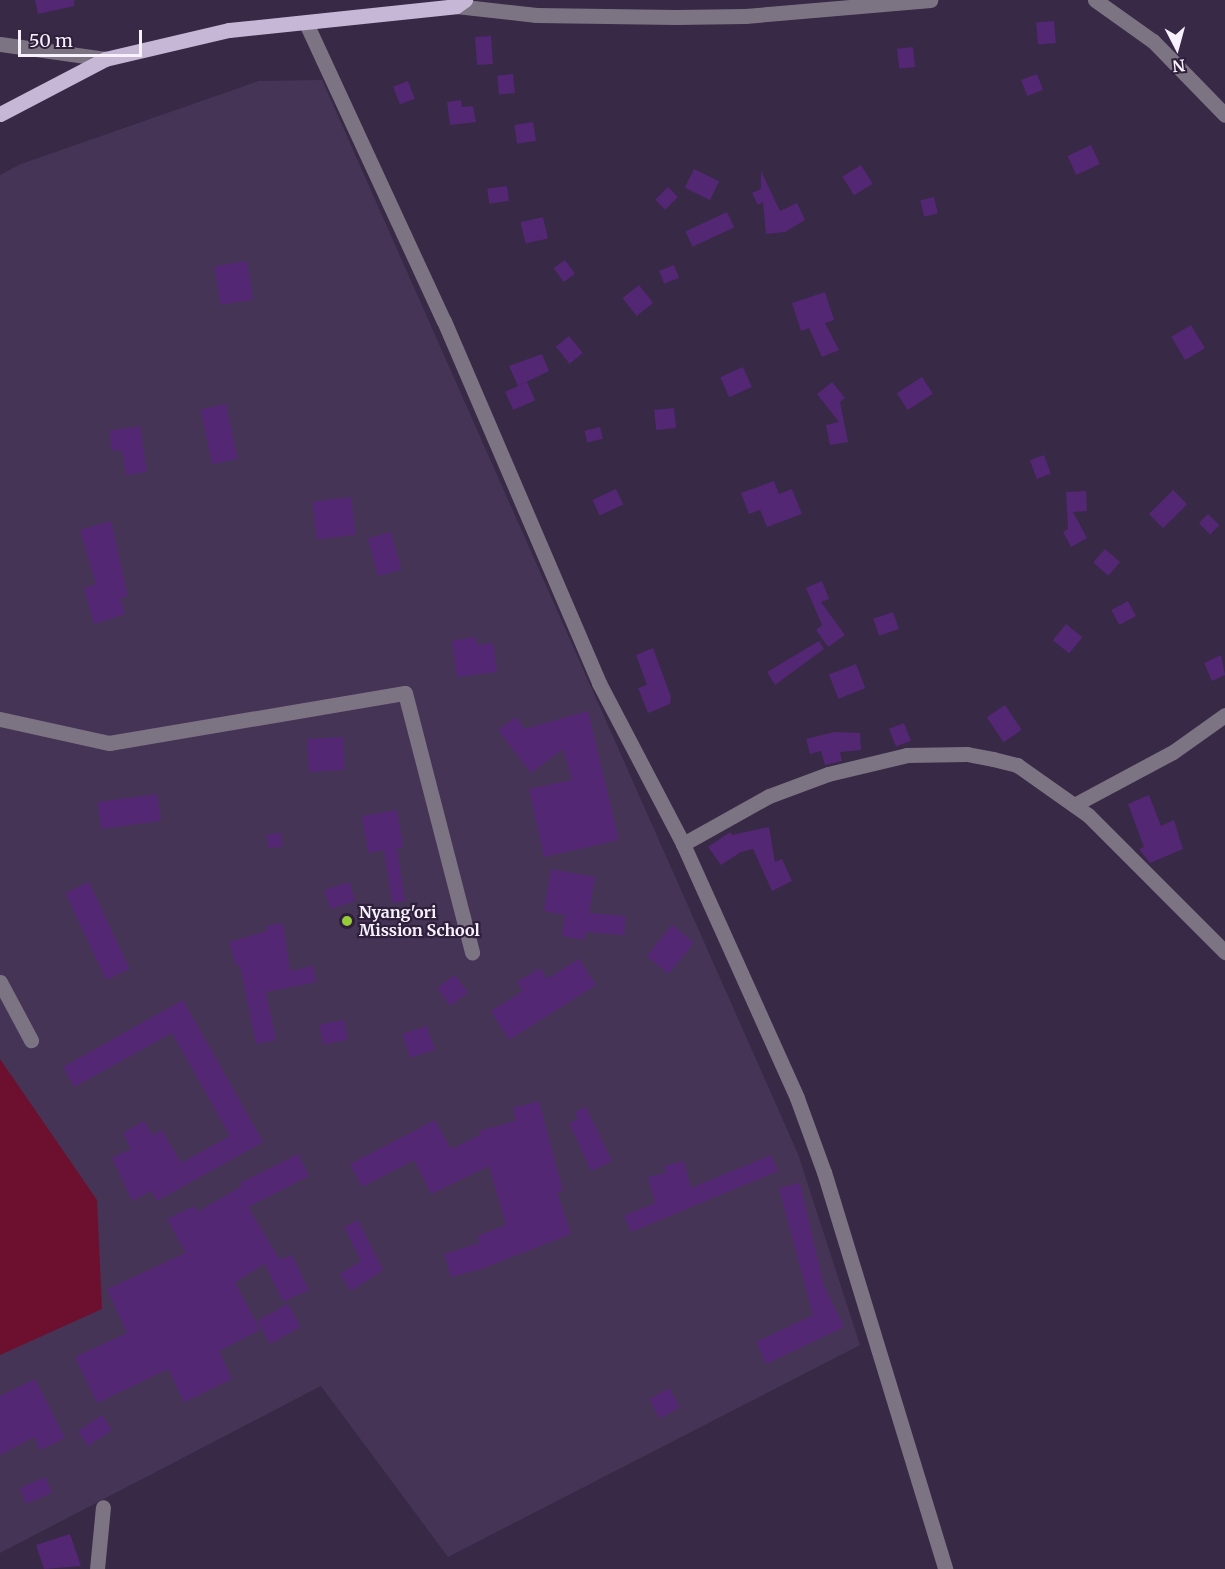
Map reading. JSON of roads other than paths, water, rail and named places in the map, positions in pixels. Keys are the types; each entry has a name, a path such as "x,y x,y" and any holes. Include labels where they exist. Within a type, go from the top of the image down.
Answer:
{"main road":[{"path":"0,114 105,59 230,30 306,23 460,3"}],"street":[{"path":"460,3 536,15 676,17 745,16 930,0"},
{"path":"1095,0 1153,41 1225,115"},
{"path":"306,23 444,321 599,683 683,844 736,956 824,1172 945,1569"},
{"path":"0,44 105,59"},
{"path":"0,719 109,744 405,693 472,952"},
{"path":"1074,805 1173,752 1225,715"},
{"path":"683,844 769,796 828,774 907,755 967,754 1017,765 1074,805 1225,952"},
{"path":"0,982 31,1040"},
{"path":"97,1569 103,1507"}],"place":[{"name":"Nyang'ori Mission School","path":"347,921"}]}
